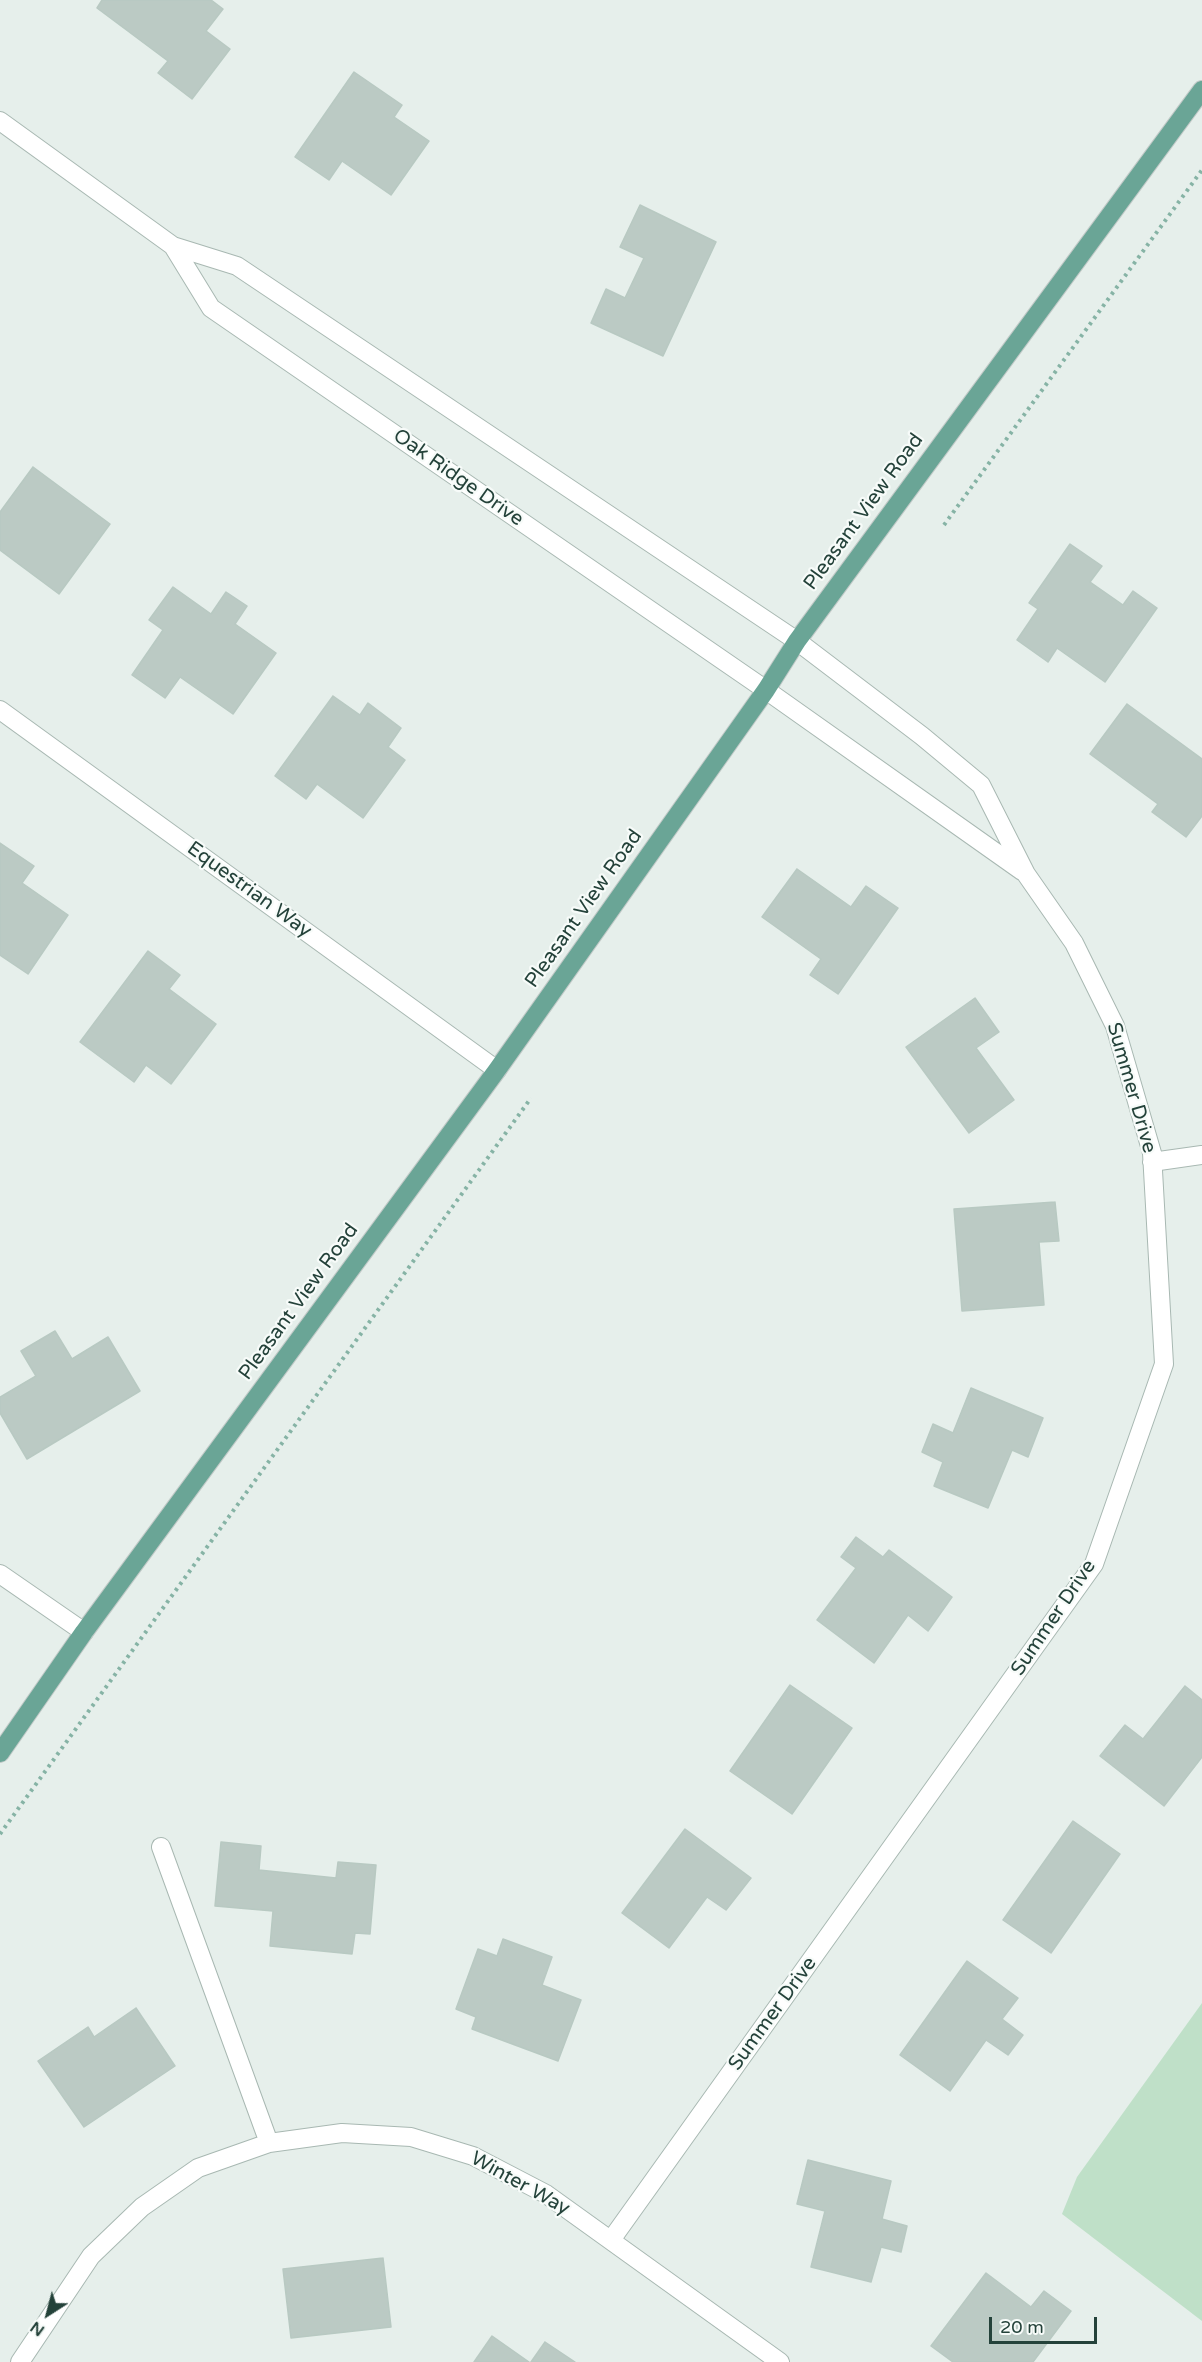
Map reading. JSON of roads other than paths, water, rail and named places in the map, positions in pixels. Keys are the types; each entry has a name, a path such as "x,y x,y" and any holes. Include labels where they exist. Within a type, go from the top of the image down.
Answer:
{"main road":[{"name":"Pleasant View Road","path":"0,1752 84,1632 497,1070 766,690 798,641 1202,90"}],"street":[{"name":"Oak Ridge Drive","path":"0,122 173,246 237,266 798,641"},
{"name":"Oak Ridge Drive","path":"173,246 211,308 766,690"},
{"name":"Summer Drive","path":"611,2240 1094,1564 1164,1364 1152,1153 1115,1026 1074,943 1026,873 981,785 922,736 798,641"},
{"name":"Summer Drive","path":"766,690 1026,873"},
{"name":"Equestrian Way","path":"0,710 497,1070"},
{"path":"1152,1162 1202,1155"},
{"path":"0,1574 84,1632"},
{"path":"161,1847 269,2143"},
{"name":"Winter Way","path":"20,2362 91,2256 142,2207 198,2168 269,2143 342,2133 411,2137 473,2156 546,2194 780,2362"}]}
